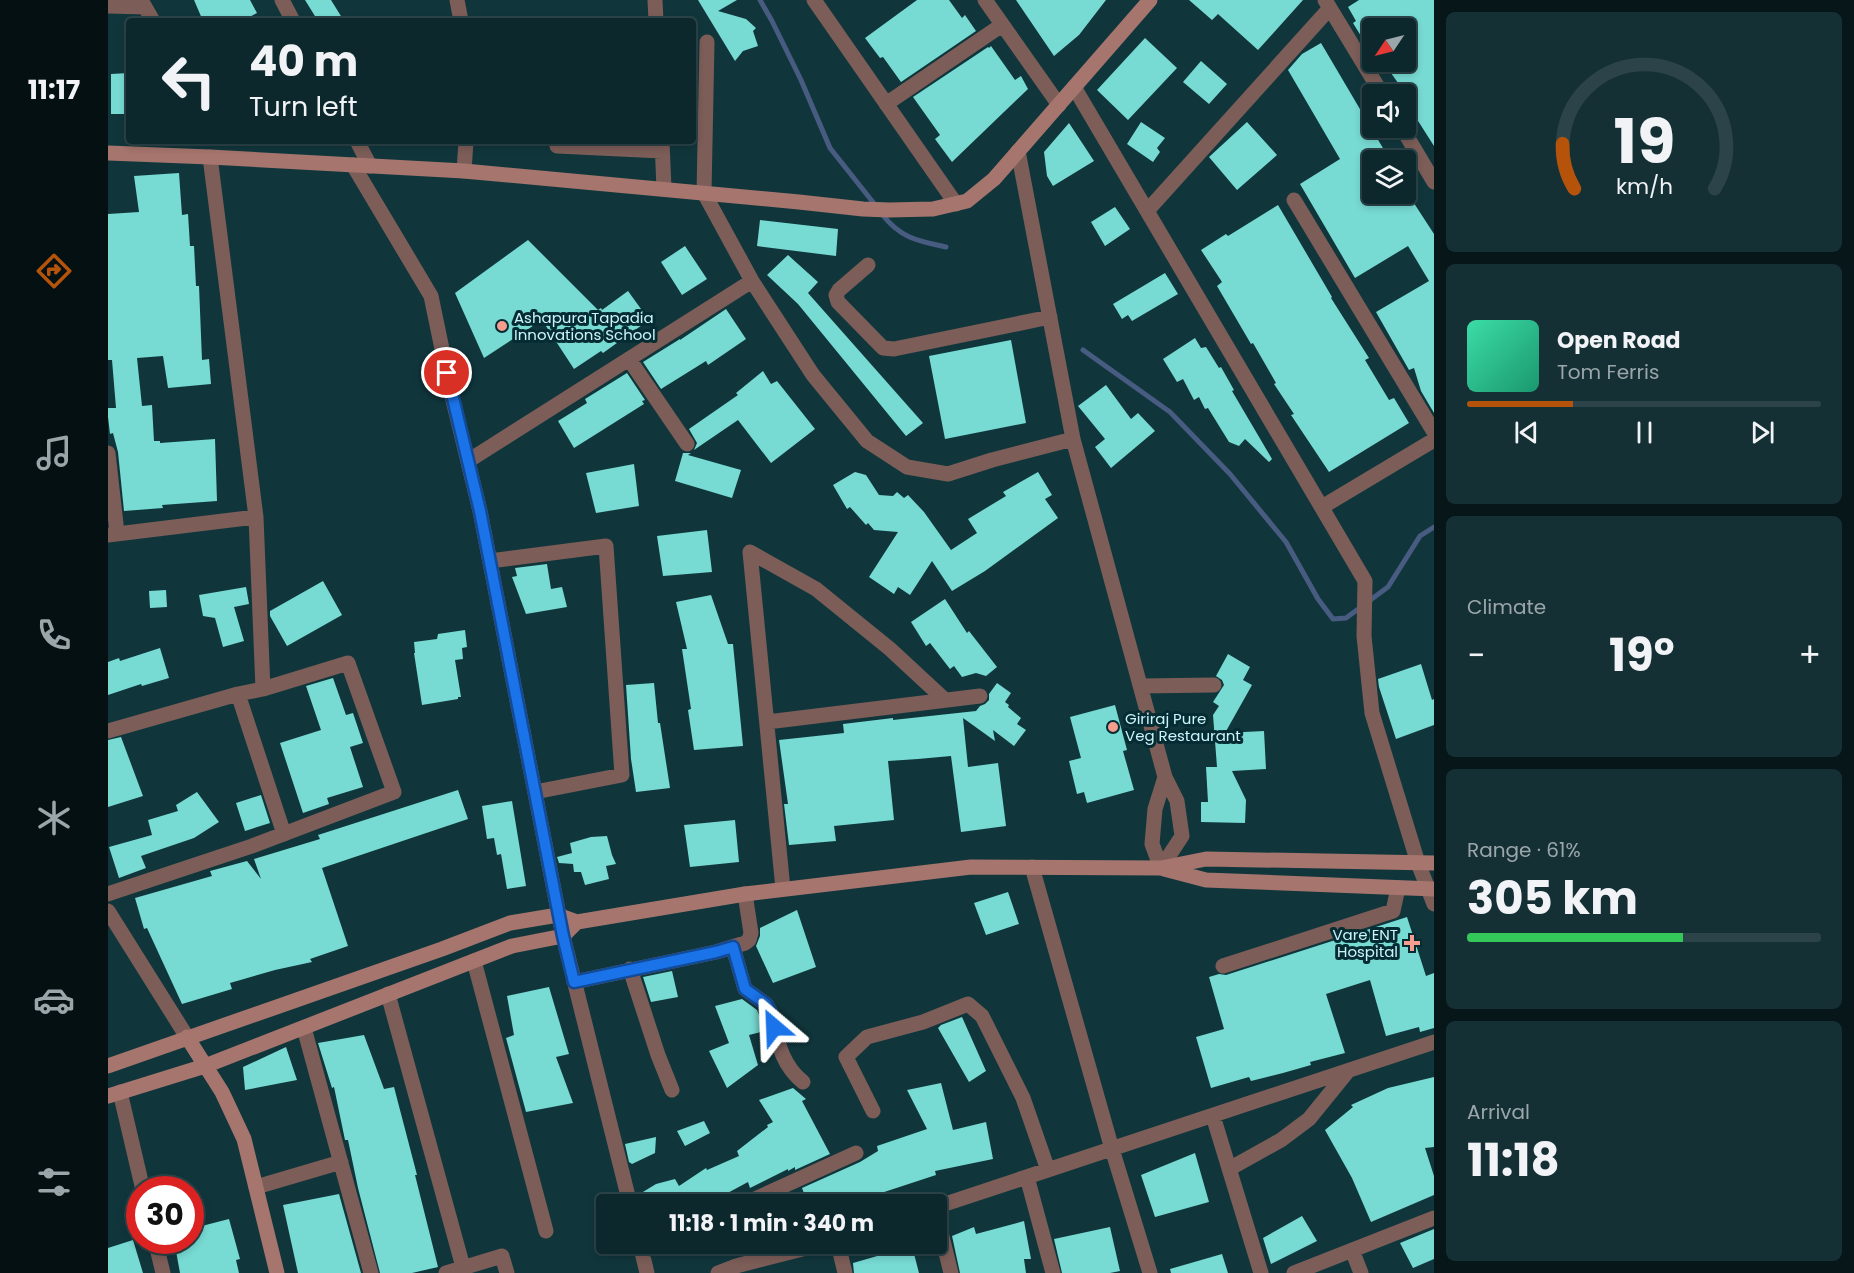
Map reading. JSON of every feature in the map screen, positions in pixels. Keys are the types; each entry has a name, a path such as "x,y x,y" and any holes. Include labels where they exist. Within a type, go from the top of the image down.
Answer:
{"street":[{"path":"282,0 291,18"},
{"path":"457,0 460,18"},
{"path":"655,0 656,18"},
{"path":"814,0 956,204"},
{"path":"985,0 1059,105"},
{"path":"108,153 464,171 863,209 933,209 967,201 994,179 1150,0"},
{"path":"108,6 143,3 151,18"},
{"path":"1147,211 1328,4 1376,84"},
{"path":"886,104 1002,25"},
{"path":"707,42 704,193 752,281 813,375 867,441 907,467 948,474 992,460 1073,440"},
{"path":"1074,87 1365,581 1364,636 1372,713 1418,863 1432,894"},
{"path":"1408,138 1434,182"},
{"path":"359,144 370,166"},
{"path":"464,171 466,144"},
{"path":"557,146 662,146 664,189"},
{"path":"1018,151 1073,440 1165,777 1177,801 1182,836 1161,868"},
{"path":"210,157 256,517 263,690"},
{"path":"353,165 431,296 490,561 558,915 627,1194"},
{"path":"1294,200 1434,432"},
{"path":"868,265 839,290 836,296 838,302 884,348 894,349 1050,317"},
{"path":"468,461 752,281"},
{"path":"629,359 687,444"},
{"path":"1322,507 1434,441"},
{"path":"108,453 113,534 256,517"},
{"path":"490,561 606,546 622,775 535,792"},
{"path":"783,889 750,552 816,589 890,650 945,700"},
{"path":"108,731 238,694 263,690 348,663 394,792 252,846 108,894"},
{"path":"1140,686 1214,685"},
{"path":"238,694 284,834"},
{"path":"767,722 980,696"},
{"path":"1161,868 1152,844 1155,809 1165,777"},
{"path":"108,1066 442,949 510,922 558,915 577,922 745,894 971,867 1161,868 1206,859 1434,863"},
{"path":"1032,867 1112,1149 1150,1273"},
{"path":"1161,868 1206,880 1398,888 1432,894"},
{"path":"1223,966 1393,911 1398,888"},
{"path":"574,982 716,952 745,943 749,940 750,933 745,894"},
{"path":"108,911 222,1092 244,1138 278,1273"},
{"path":"139,1176 114,1094 205,1066 512,946 563,936 577,922"},
{"path":"733,947 745,989 766,1004 783,1058 794,1075 802,1082"},
{"path":"474,961 546,1231"},
{"path":"630,969 672,1090"},
{"path":"388,994 463,1266"},
{"path":"873,1111 846,1057 867,1037 923,1022 968,1004 982,1016 1023,1098 1048,1170"},
{"path":"304,1028 371,1273"},
{"path":"947,1203 1434,1042"},
{"path":"1229,1169 1281,1140 1309,1119 1348,1071"},
{"path":"1213,1116 1261,1273"},
{"path":"766,1194 856,1153"},
{"path":"256,1187 341,1162"},
{"path":"1028,1177 1053,1273"},
{"path":"1294,1273 1434,1218"},
{"path":"1352,1250 1361,1273"},
{"path":"158,1254 163,1273"},
{"path":"642,1254 647,1273"},
{"path":"718,1273 788,1254"},
{"path":"840,1254 844,1273"},
{"path":"946,1254 951,1273"},
{"path":"446,1273 502,1256 507,1273"}],"building":[{"path":"194,0 250,0 257,13 248,18 202,18"},
{"path":"305,0 331,0 342,18 316,18"},
{"path":"698,0 737,0 718,11 746,19 756,28 753,31 758,46 743,51 735,61"},
{"path":"917,0 949,0 962,18 965,15 976,31 901,82 883,57 880,58 865,38"},
{"path":"1016,0 1106,0 1079,35 1054,56"},
{"path":"1189,0 1303,0 1258,50 1218,14 1212,20"},
{"path":"1359,0 1434,0 1434,146 1416,118 1416,84 1399,84 1390,72 1416,72 1416,18 1362,18 1362,38 1353,23 1356,21 1348,7"},
{"path":"1145,38 1177,68 1128,120 1097,90"},
{"path":"1321,43 1362,113 1362,138 1377,138 1384,150 1362,150 1362,204 1414,204 1434,234 1434,413 1421,391 1414,368 1409,370 1376,312 1429,281 1408,246 1355,278 1300,184 1340,159 1288,70 1302,54"},
{"path":"991,46 1015,80 1021,76 1028,89 952,162 935,139 940,135 913,97"},
{"path":"1201,61 1227,84 1209,104 1183,82"},
{"path":"126,73 126,114 111,114 111,74"},
{"path":"1141,122 1165,138 1157,148 1160,152 1153,162 1127,144"},
{"path":"1247,122 1277,155 1237,190 1209,157"},
{"path":"1069,123 1094,161 1053,186 1047,176 1044,152"},
{"path":"179,173 182,215 188,214 190,246 194,246 196,286 199,286 202,360 209,359 211,384 168,388 163,356 137,358 142,406 152,405 154,441 160,441 160,443 215,439 217,501 162,505 163,508 124,511 118,452 113,433 110,434 108,417 108,408 116,408 112,360 108,360 108,214 139,212 134,176"},
{"path":"1278,205 1331,298 1369,358 1365,360 1389,400 1394,398 1409,423 1329,472 1291,415 1294,414 1217,286 1222,282 1201,250"},
{"path":"1115,207 1130,229 1105,246 1091,222"},
{"path":"760,220 838,229 836,256 757,246"},
{"name":"Ashapura Tapadia Innovations School","path":"528,240 598,310 601,308 602,310 628,291 649,320 603,353 601,351 574,369 542,320 484,358 455,293"},
{"path":"685,246 707,279 682,295 661,262"},
{"path":"788,255 818,282 808,293 923,423 906,436 798,304 767,275"},
{"path":"1165,273 1178,294 1132,321 1128,315 1122,319 1113,304"},
{"path":"726,309 746,339 708,365 706,361 661,389 643,362"},
{"path":"1195,338 1201,348 1206,347 1219,368 1221,367 1234,390 1232,391 1272,459 1269,462 1245,439 1239,446 1229,442 1208,408 1205,409 1199,397 1194,400 1183,379 1177,382 1163,359"},
{"path":"1011,340 1026,423 945,439 929,356"},
{"path":"763,371 771,384 777,381 815,429 771,463 738,420 694,450 697,443 689,429 738,395 736,393"},
{"path":"627,373 645,400 642,401 644,404 574,448 558,421 587,403 585,399"},
{"path":"1106,385 1131,419 1138,413 1155,431 1111,468 1095,447 1105,439 1078,406"},
{"path":"683,453 691,453 688,455 741,470 732,498 675,481"},
{"path":"634,464 639,506 596,513 586,473"},
{"path":"855,472 866,475 879,495 893,496 897,492 904,498 908,495 924,512 951,550 977,533 968,519 1006,496 1003,492 1038,472 1052,495 1045,499 1058,518 985,571 952,591 932,561 910,595 898,587 894,594 869,577 898,532 874,530 868,523 866,525 850,507 847,509 833,485"},
{"path":"707,530 712,572 663,576 657,536"},
{"path":"547,564 551,589 562,587 567,607 526,614 512,577 517,576 515,568"},
{"path":"323,581 342,615 287,646 270,616 270,611"},
{"path":"246,587 249,604 234,607 244,641 223,647 215,618 203,616 199,595"},
{"path":"166,590 167,607 150,608 149,591"},
{"path":"711,595 728,644 733,644 743,746 694,750 688,710 691,709 682,649 687,649 676,602"},
{"path":"945,599 967,633 969,631 997,667 986,676 976,673 962,677 954,666 950,669 930,643 926,646 911,622"},
{"path":"465,630 467,647 462,648 463,659 455,660 461,697 422,705 414,642 437,639 438,634"},
{"path":"160,648 169,678 108,695 108,662 119,658 120,661"},
{"path":"1228,654 1250,667 1243,680 1252,685 1225,733 1264,731 1266,769 1232,771 1246,800 1245,823 1201,822 1201,802 1208,802 1206,767 1217,767 1213,715 1219,706 1213,702 1224,685 1222,680 1216,676"},
{"path":"1421,664 1432,700 1434,699 1434,725 1396,739 1378,679"},
{"path":"333,678 346,715 353,713 363,743 350,747 363,787 327,798 329,804 303,813 280,743 321,730 306,686"},
{"path":"654,683 658,723 660,723 670,788 636,792 631,759 626,685"},
{"path":"997,683 1011,693 1005,702 1021,718 1017,724 1026,730 1014,746 993,730 995,741 963,718 968,767 998,763 1006,826 961,832 951,756 888,761 894,820 834,826 836,841 789,845 784,804 788,804 779,740 844,733 843,724 976,711 989,700 989,694"},
{"path":"1115,705 1127,750 1123,751 1134,790 1087,803 1084,792 1077,794 1069,761 1081,758 1070,717"},
{"path":"121,737 143,796 108,807 108,740"},
{"path":"458,790 468,819 322,868 348,946 310,959 312,962 230,983 232,989 182,1004 147,928 144,929 135,898 212,876 210,871 247,861 261,879 254,859 320,839 318,835"},
{"path":"197,792 219,822 194,838 141,856 146,868 119,878 109,847 152,835 148,820 178,811 176,805"},
{"path":"261,795 270,823 245,831 236,803"},
{"path":"512,801 526,886 507,889 501,854 497,855 494,838 487,839 482,806"},
{"path":"735,820 739,862 690,867 684,825"},
{"path":"607,836 616,864 606,866 609,879 585,885 581,872 574,872 573,864 559,863 557,857 572,853 570,843 591,837"},
{"path":"1008,892 1019,924 986,935 974,903"},
{"path":"797,910 816,967 773,983 756,946 760,928"},
{"path":"1407,917 1426,976 1434,973 1434,1028 1420,1032 1419,1027 1386,1036 1370,980 1326,994 1345,1053 1310,1062 1311,1065 1283,1073 1251,1081 1249,1077 1211,1088 1196,1037 1224,1029 1209,977 1219,974 1226,975"},
{"path":"672,971 678,997 651,1002 643,977"},
{"path":"549,987 569,1054 556,1057 573,1103 526,1112 506,1038 514,1035 507,996"},
{"path":"742,999 757,1010 765,1031 749,1035 758,1065 727,1088 709,1051 729,1043 715,1006"},
{"path":"962,1017 986,1071 969,1082 938,1028"},
{"path":"364,1035 384,1089 394,1087 438,1267 412,1273 380,1273 348,1140 345,1140 334,1087 332,1088 318,1043"},
{"path":"286,1047 297,1080 245,1090 243,1067"},
{"path":"1434,1077 1434,1147 1425,1148 1434,1176 1434,1195 1371,1222 1352,1178 1325,1130 1353,1107 1351,1105 1388,1088"},
{"path":"941,1083 953,1130 986,1122 993,1159 935,1171 936,1175 878,1194 804,1194 802,1188 860,1162 878,1151 877,1146 927,1129 907,1090"},
{"path":"793,1088 806,1099 802,1101 830,1154 795,1170 795,1167 788,1171 788,1169 750,1188 748,1182 726,1194 640,1194 656,1184 675,1179 679,1186 706,1168 707,1170 739,1156 737,1151 773,1122 759,1100"},
{"path":"704,1121 710,1133 685,1146 677,1131"},
{"path":"656,1137 655,1153 632,1164 629,1162 625,1144"},
{"path":"1195,1153 1209,1202 1155,1217 1141,1175"},
{"path":"339,1194 361,1273 298,1273 283,1205"},
{"path":"1302,1216 1317,1241 1271,1264 1263,1238"},
{"path":"229,1219 240,1259 236,1260 239,1273 180,1273 177,1254 204,1254 204,1225"},
{"path":"1024,1221 1031,1259 1024,1259 1026,1273 960,1273 952,1236 974,1227 976,1234"},
{"path":"1110,1227 1120,1271 1062,1273 1054,1239"},
{"path":"1434,1229 1434,1259 1413,1268 1400,1243"},
{"path":"126,1242 126,1254 137,1254 143,1273 108,1273 108,1248"},
{"path":"884,1254 914,1254 919,1273 854,1273 853,1263"},
{"path":"1222,1254 1228,1273 1171,1273 1170,1269"}],"waterway":[{"path":"760,0 801,80 830,148 876,206"},
{"path":"882,214 896,228 910,237 946,247"},
{"path":"1083,350 1170,412 1230,474 1286,542 1318,599 1333,619 1346,618 1361,607"},
{"path":"1369,601 1388,587 1420,536 1434,527"}],"place":[{"name":"Ashapura Tapadia Innovations School","path":"502,326"},
{"name":"Giriraj Pure Veg Restaurant","path":"1113,727"},
{"name":"Vare ENT Hospital","path":"1412,943"}],"route":[{"path":"447,373 480,511 574,982 733,947 745,989 766,1004 774,1027"}]}
